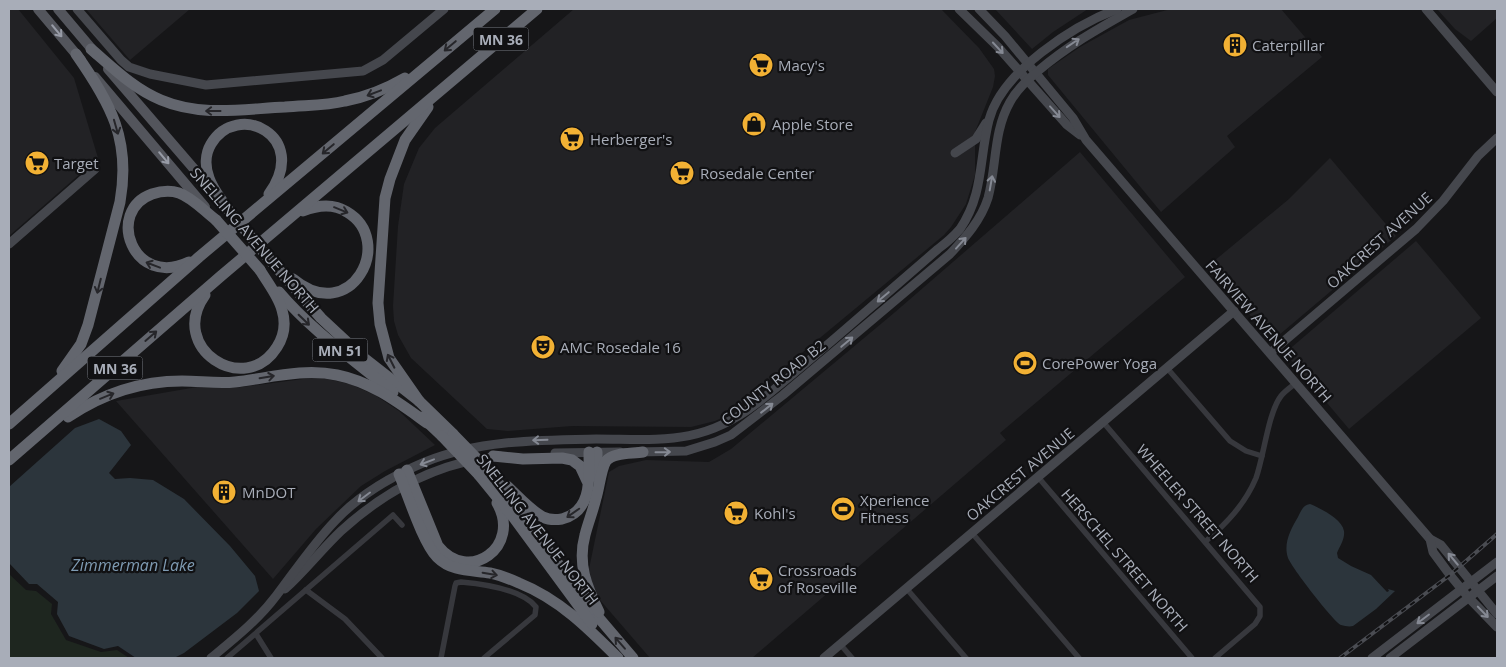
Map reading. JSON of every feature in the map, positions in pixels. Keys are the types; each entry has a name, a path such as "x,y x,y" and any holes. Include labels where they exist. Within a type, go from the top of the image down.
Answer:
{"highway":[{"name":"MN 36","path":"9,424 199,257 495,9"},
{"name":"MN 36","path":"9,461 221,276 537,9"},
{"path":"91,48 124,77 146,93 173,105 194,110 214,111 346,101 387,87 432,62"},
{"path":"21,414 62,371 83,340 99,287 122,191 123,162 116,123 103,94 76,54"},
{"path":"419,401 389,358 380,324 378,303 386,198 398,155 413,127 434,99 465,69"},
{"path":"229,211 208,177 207,156 212,143 223,131 238,125 248,125 258,127 272,137 279,146 282,162 276,183 252,212"},
{"path":"199,257 175,268 160,268 147,263 137,254 129,239 131,215 138,203 148,196 170,191 185,196 216,220"},
{"path":"271,261 302,287 325,294 345,289 356,279 365,266 368,251 367,236 359,222 351,214 336,207 322,206 314,207 295,215"},
{"name":"SNELLING AVENUE NORTH","path":"229,211 321,318 364,358 419,401 487,476 587,604 633,658"},
{"name":"SNELLING AVENUE NORTH","path":"216,220 299,315 427,422 448,435"},
{"path":"221,276 206,294 198,308 195,324 197,338 205,352 218,362 231,367 247,367 262,362 274,352 283,332 282,308 260,270"},
{"path":"9,461 69,416 94,401 129,388 169,381 233,382 312,372 336,375 351,379 384,393 427,422"},
{"path":"593,452 597,480 594,509"},
{"path":"487,476 542,517 552,520 565,518 577,512 585,499 589,486 593,452"},
{"path":"606,627 588,590 581,552 606,462 616,456 643,452"},
{"path":"493,456 572,460 580,466 589,486"},
{"path":"405,478 438,546 450,558 464,562 479,561 490,554 498,545 504,531 505,524 502,512 487,476"},
{"name":"SNELLING AVENUE NORTH","path":"487,476 514,518 618,658"},
{"path":"405,478 427,542 436,556 443,562 457,569 492,573 536,590 575,616 618,658"}],"main road":[{"name":"SNELLING AVENUE NORTH","path":"38,9 216,220"},
{"name":"SNELLING AVENUE NORTH","path":"58,9 229,211"}],"street":[{"path":"77,9 114,54 129,67 150,74 198,84 215,85 355,73 370,69 444,9"},
{"name":"FAIRVIEW AVENUE NORTH","path":"959,9 1068,125 1086,140"},
{"name":"FAIRVIEW AVENUE NORTH","path":"979,9 1005,36 1072,118 1086,140 1430,539 1441,545 1497,614"},
{"name":"COUNTY ROAD B2","path":"211,658 258,617 275,597 297,579 350,523 405,478 444,456 477,448 527,441 670,439 694,436 733,420 776,387 959,231 970,211 979,187 990,118 1001,95 1020,72 1070,32 1087,21 1116,9"},
{"name":"COUNTY ROAD B2","path":"405,478 493,456 686,451 731,435 783,395 950,254 970,232 988,197 997,138 1002,121 1013,97 1027,80 1075,42 1133,9"},
{"path":"1426,9 1497,92"},
{"path":"955,153 977,138 990,118"},
{"name":"OAKCREST AVENUE","path":"1270,353 1416,229 1443,201 1478,156 1497,138"},
{"path":"9,244 95,169"},
{"name":"OAKCREST AVENUE","path":"824,658 1234,311"},
{"path":"1167,368 1230,441 1246,451 1262,456"},
{"path":"1206,541 1229,521 1245,499 1256,476 1278,402 1296,383"},
{"path":"776,387 783,395"},
{"name":"WHEELER STREET NORTH","path":"1103,422 1258,603 1260,616 1256,624 1215,658"},
{"path":"593,439 593,452"},
{"name":"HERSCHEL STREET NORTH","path":"1038,477 1192,658"},
{"path":"227,658 393,515 402,525"},
{"path":"972,533 1079,658"},
{"name":"FAIRVIEW AVENUE NORTH","path":"1430,539 1433,552 1462,590 1497,627"},
{"path":"1372,658 1497,562"},
{"path":"1390,658 1497,576"},
{"path":"441,658 456,582 502,588 532,602 536,608 535,615 484,658"},
{"path":"906,588 966,658"},
{"path":"306,590 345,619 382,658"},
{"path":"256,634 271,658"},
{"path":"840,644 852,658"}],"shaded area":[{"path":"9,9 18,9 74,78 98,158 9,236"},
{"path":"86,9 190,9 130,60"},
{"name":"Rosedale Center","path":"574,9 941,9 979,48 994,69 995,76 993,87 975,132 975,175 966,204 944,235 726,416 691,427 572,426 508,431 487,429 411,358 398,335 394,321 393,306 398,226 404,184 419,148 435,128"},
{"path":"995,9 1088,9 1053,32 1032,49"},
{"path":"1171,9 1281,9 1322,57 1227,136 1235,147 1161,212 1048,75 1048,69 1080,47 1129,20"},
{"path":"1437,9 1497,9 1497,18 1471,41 1455,29"},
{"name":"Crossroads of Roseville","path":"1080,152 1185,277 1000,433 1006,440 752,658 650,658 600,600 593,587 589,569 609,472 619,466 646,460 709,462 731,449 894,313"},
{"path":"1330,158 1396,236 1272,341 1208,266 1289,199"},
{"path":"1416,241 1481,318 1349,429 1285,353"},
{"path":"318,377 350,384 375,395 399,411 435,445 361,486 316,529 273,579 116,401 197,387 234,388"},
{"path":"9,574 26,590 36,591 52,604 51,614 66,640 101,652 117,650 129,658 9,658"}],"water":[{"name":"Zimmerman Lake","path":"99,419 121,431 131,445 109,473 115,479 153,480 184,499 230,546 255,576 259,591 237,613 184,653 174,658 136,658 118,646 104,649 69,636 57,614 58,602 37,584 29,584 9,563 9,487 75,428"},
{"path":"1310,504 1330,514 1342,527 1344,537 1337,553 1338,558 1371,575 1387,592 1389,591 1388,589 1395,591 1376,609 1353,626 1341,625 1330,614 1313,594 1288,558 1286,547 1290,531 1302,509"}],"railway":[{"path":"1340,658 1450,575 1497,534"}],"place":[{"name":"Caterpillar","path":"1235,45"},
{"name":"Macy's","path":"761,65"},
{"name":"Apple Store","path":"754,124"},
{"name":"Herberger's","path":"572,139"},
{"name":"Target","path":"37,163"},
{"name":"Rosedale Center","path":"682,173"},
{"name":"AMC Rosedale 16","path":"543,347"},
{"name":"CorePower Yoga","path":"1025,363"},
{"name":"MnDOT","path":"224,492"},
{"name":"Xperience Fitness","path":"843,509"},
{"name":"Kohl's","path":"736,513"},
{"name":"Crossroads of Roseville","path":"761,579"}]}
